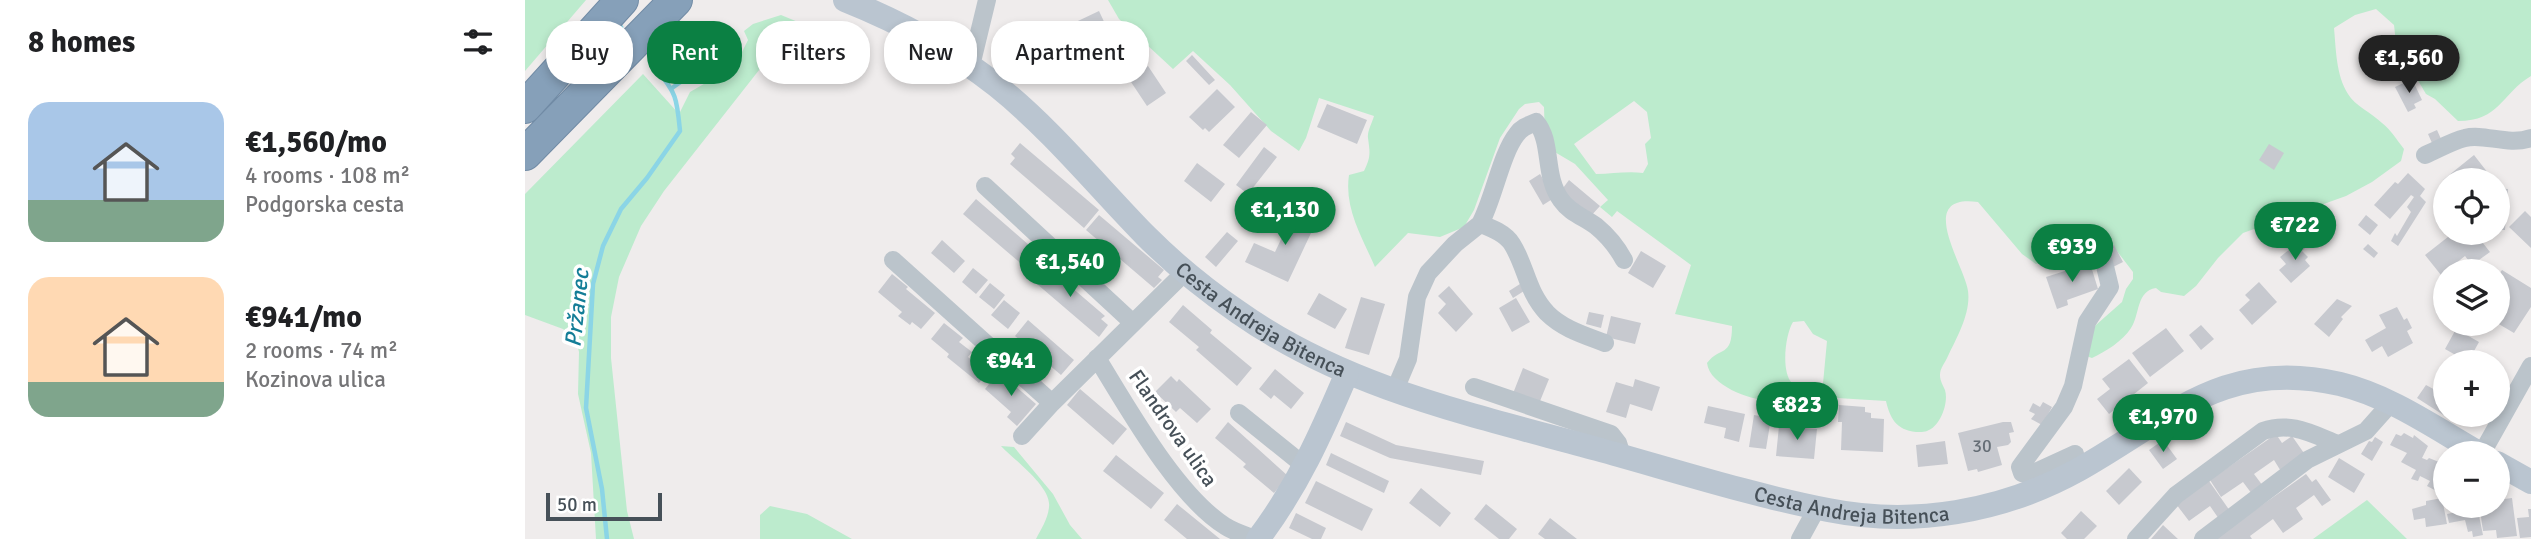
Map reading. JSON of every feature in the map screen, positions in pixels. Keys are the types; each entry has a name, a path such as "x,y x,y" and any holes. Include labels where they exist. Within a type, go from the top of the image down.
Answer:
{"highway":[{"path":"525,107 622,0"},
{"path":"525,154 676,0"}],"street":[{"name":"Cesta Andreja Bitenca","path":"845,0 893,21"},
{"path":"977,41 987,0"},
{"name":"Cesta Andreja Bitenca","path":"977,71 1026,111 1185,272 1276,337 1347,373 1394,392 1817,508 1883,516 1941,514 2008,500 2079,469 2183,404 2213,391 2242,383 2281,379 2312,380 2355,388 2391,403 2459,441"},
{"path":"1394,392 1408,359 1417,297 1428,273 1455,244 1480,224 1517,134 1527,125 1537,122 1543,130 1549,176 1560,199 1575,214 1608,237 1624,260"},
{"path":"2425,155 2467,137 2495,141 2523,141 2531,138"},
{"path":"985,186 1133,323"},
{"path":"1480,224 1497,230 1512,244 1532,292 1547,312 1570,330 1605,343"},
{"path":"2079,469 2075,454 2029,475 2022,473 2020,467 2049,430 2074,386 2087,321 2110,286 2103,258"},
{"path":"893,260 1052,403"},
{"path":"1022,436 1185,272"},
{"name":"Flandrova ulica","path":"1097,358 1166,466 1199,506 1225,526 1257,539"},
{"path":"2488,441 2531,366"},
{"path":"1257,539 1290,495 1306,467 1347,373"},
{"path":"1474,387 1611,434 1618,443 1622,456"},
{"path":"2203,539 2307,460 2366,431 2391,403"},
{"path":"1239,413 1306,467"},
{"path":"2136,539 2176,495 2263,431 2277,426 2290,426 2338,444"},
{"path":"2510,470 2531,482"},
{"path":"1800,539 1817,508"}],"green space":[{"path":"525,0 586,0 568,21 546,21 546,47 525,71"},
{"path":"1108,0 2531,0 2531,76 2492,112 2472,120 2458,121 2426,94 2396,43 2394,25 2376,9 2355,15 2334,28 2337,62 2344,87 2355,102 2394,135 2404,149 2401,161 2372,182 2346,196 2243,233 2184,296 2161,292 2156,288 2150,290 2142,299 2128,333 2113,346 2092,358 2086,356 2088,332 2122,302 2133,279 2133,272 2110,242 2099,241 2036,264 2022,254 1978,202 1959,202 1949,209 1946,220 1948,234 1968,291 1967,308 1959,333 1940,372 1946,395 1942,414 1932,429 1916,432 1903,429 1895,422 1886,401 1837,398 1822,394 1827,341 1813,334 1804,321 1793,322 1785,353 1786,371 1792,383 1808,389 1802,399 1785,397 1771,401 1761,400 1732,390 1715,378 1707,363 1728,347 1732,326 1675,314 1691,265 1617,211 1612,217 1600,207 1608,200 1575,164 1548,148 1545,140 1544,107 1539,102 1525,104 1519,109 1500,138 1474,210 1464,227 1440,237 1408,233 1375,267 1355,222 1348,187 1349,175 1364,171 1368,162 1368,133 1374,116 1319,98 1299,151 1271,131 1230,85 1193,51 1173,69 1149,47 1149,21 1121,21","holes":["1634,101 1647,112 1651,138 1645,144 1648,164 1643,173 1596,174 1574,144"]},
{"path":"781,15 796,21 762,21"},
{"path":"756,23 756,74 664,191 641,226 619,277 611,317 611,358 627,511 634,539 596,539 591,453 578,394 579,352 576,340 563,329 525,315 525,194 643,74 647,84 652,84 679,114 690,92 704,84 742,84 742,52 748,40 744,31"},
{"path":"1001,446 1014,447 1053,494 1070,525 1082,539 1036,539 1049,507 1045,491"},
{"path":"2367,500 2407,539 2313,539"},
{"path":"770,506 807,514 852,539 760,539 760,515"}],"building":[{"path":"1099,11 1104,21 1078,21"},
{"path":"1192,55 1215,80 1209,85 1186,61"},
{"path":"1149,68 1166,93 1147,106 1132,84 1149,84"},
{"path":"2412,79 2422,100 2414,104 2416,108 2408,112 2395,87"},
{"path":"1217,89 1235,107 1209,132 1189,117"},
{"path":"1327,104 1367,120 1357,144 1317,127"},
{"path":"1251,112 1267,125 1239,158 1223,145"},
{"path":"2437,130 2441,139 2432,143 2428,134"},
{"path":"1020,143 1099,210 1084,228 1010,164 1015,158 1011,154"},
{"path":"2269,144 2284,153 2274,170 2259,160"},
{"path":"1264,147 1277,157 1248,194 1236,185"},
{"path":"2474,155 2484,168 2458,168"},
{"path":"1197,163 1225,184 1211,202 1184,181"},
{"path":"2408,173 2425,189 2420,196 2426,202 2398,246 2391,241 2395,233 2397,236 2411,212 2407,207 2414,197 2411,195 2390,219 2374,205 2395,182 2398,184"},
{"path":"1540,174 1554,198 1543,205 1529,181"},
{"path":"1569,180 1600,206 1590,217 1560,192"},
{"path":"976,199 1044,258 1032,273 963,214"},
{"path":"1297,206 1319,216 1288,282 1245,262 1254,243 1275,252"},
{"path":"2525,211 2531,217 2531,248 2510,228"},
{"path":"1099,215 1164,270 1158,277 1162,280 1154,288 1086,230"},
{"path":"2366,215 2378,225 2370,235 2358,225"},
{"path":"1227,232 1238,241 1216,267 1205,257"},
{"path":"942,240 965,261 954,273 931,253"},
{"path":"2300,241 2306,247 2302,251 2308,257 2305,260 2310,266 2291,283 2279,270 2286,264 2280,257"},
{"path":"2368,244 2378,253 2374,258 2363,249"},
{"path":"2114,245 2123,262 2101,273 2093,255"},
{"path":"2438,245 2484,245 2490,252 2480,259 2467,259 2465,256 2461,259 2433,259 2433,265 2425,255"},
{"path":"1641,251 1666,266 1653,288 1628,273"},
{"path":"1043,263 1105,316 1101,319 1108,325 1099,337 1030,278"},
{"path":"2090,263 2098,289 2067,300 2068,305 2057,309 2046,277"},
{"path":"973,268 988,280 976,294 962,282"},
{"path":"892,274 935,313 921,329 898,316 902,312 878,292"},
{"path":"2510,275 2531,288 2531,307 2514,333 2510,331"},
{"path":"2259,282 2277,302 2252,325 2239,310 2250,300 2245,295"},
{"path":"990,283 1005,295 994,309 979,297"},
{"path":"1520,284 1524,291 1513,298 1509,291"},
{"path":"1449,286 1473,314 1456,332 1438,313 1446,304 1438,296"},
{"path":"1319,293 1347,309 1335,329 1307,314"},
{"path":"1361,297 1385,304 1369,355 1345,348"},
{"path":"1516,298 1530,322 1512,332 1499,308"},
{"path":"2337,299 2352,306 2341,317 2343,319 2329,337 2314,324"},
{"path":"1004,300 1020,313 1008,329 991,315"},
{"path":"1183,305 1212,330 1210,333 1252,368 1237,386 1196,350 1199,347 1169,322"},
{"path":"2397,307 2412,328 2407,331 2413,343 2388,357 2382,346 2372,352 2365,340 2386,328 2379,315"},
{"path":"1589,312 1604,315 1601,328 1586,324"},
{"path":"1611,316 1641,323 1635,344 1606,337"},
{"path":"1028,320 1074,360 1061,375 1015,336"},
{"path":"944,323 963,338 959,342 972,352 968,357 976,363 980,358 992,368 979,383 947,357 949,354 931,339"},
{"path":"2201,325 2214,339 2201,350 2189,335"},
{"path":"2166,328 2184,351 2150,377 2132,353"},
{"path":"2452,336 2468,336 2479,342 2475,350 2445,349"},
{"path":"2129,359 2148,383 2109,414 2097,399 2110,389 2102,379"},
{"path":"1523,368 1549,379 1538,406 1512,396"},
{"path":"1275,369 1304,393 1291,409 1274,395 1271,399 1259,389"},
{"path":"999,372 1036,404 1017,426 1007,417 1011,412 985,389"},
{"path":"1171,376 1177,382 1179,379 1211,409 1197,423 1180,408 1176,412 1155,392"},
{"path":"1635,379 1660,387 1652,411 1630,404 1626,418 1606,412 1616,382 1633,387"},
{"path":"2426,385 2433,389 2433,408 2417,398"},
{"path":"1080,389 1127,429 1113,445 1067,405"},
{"path":"2043,402 2052,407 2042,425 2031,419 2035,414 2029,411 2033,403 2040,407"},
{"path":"1839,405 1865,407 1865,412 1871,413 1871,418 1884,419 1883,452 1841,450 1842,422 1838,422"},
{"path":"1708,406 1745,414 1739,442 1724,438 1726,428 1704,423"},
{"path":"1754,415 1771,418 1766,449 1749,447"},
{"path":"1228,422 1288,476 1274,493 1243,467 1246,464 1215,438"},
{"path":"1346,422 1396,445 1484,461 1481,475 1390,458 1340,436"},
{"path":"2011,422 2014,432 2009,433 2011,442 2008,445 1997,447 2002,465 1978,472 1977,469 1968,471 1958,433"},
{"path":"1779,426 1817,429 1814,459 1776,456"},
{"path":"2404,433 2413,438 2414,435 2428,446 2422,458 2433,460 2433,489 2427,486 2430,481 2420,476 2418,481 2411,479 2416,470 2401,462 2407,453 2390,445 2396,434 2401,436"},
{"path":"2276,434 2282,443 2292,436 2306,456 2282,473 2274,460 2254,474 2263,486 2252,494 2243,482 2221,497 2210,480"},
{"path":"2375,437 2383,442 2372,461 2361,454"},
{"path":"2163,440 2177,459 2163,469 2149,450"},
{"path":"1945,441 1948,464 1918,467 1916,445"},
{"path":"1331,453 1389,481 1384,493 1326,465"},
{"path":"1116,455 1164,493 1151,509 1103,471"},
{"path":"2339,458 2365,474 2354,493 2328,477"},
{"path":"2129,468 2142,482 2119,505 2106,491"},
{"path":"2306,474 2312,482 2316,479 2331,500 2322,506 2314,495 2296,508 2303,519 2283,533 2273,519 2250,536 2252,539 2214,539"},
{"path":"1316,481 1373,509 1362,531 1305,503"},
{"path":"2209,481 2230,511 2219,519 2210,506 2189,521 2176,504"},
{"path":"1421,488 1451,513 1440,527 1409,503"},
{"path":"2510,498 2517,536 2497,538 2496,530 2483,531 2481,518 2510,518"},
{"path":"2433,500 2433,518 2446,518 2447,524 2426,527 2425,518 2414,520 2412,509 2426,505 2426,501"},
{"path":"1177,504 1220,539 1187,539 1164,520"},
{"path":"1486,504 1517,529 1509,539 1499,539 1474,519"},
{"path":"2528,509 2531,509 2531,537 2520,538 2517,518 2529,517"},
{"path":"2081,511 2097,526 2084,539 2067,539 2061,533"},
{"path":"1296,513 1326,528 1321,539 1312,539 1289,528"},
{"path":"1550,518 1577,539 1545,539 1538,534"},
{"path":"2448,518 2479,518 2483,535 2473,537 2472,531 2468,532 2465,520 2449,523"},
{"path":"2163,525 2178,539 2151,539"}],"waterway":[{"name":"Pržanec","path":"607,539 602,489 586,408 593,284 603,246 621,209 680,131 675,97 668,84"},
{"path":"672,88 678,84"}]}
